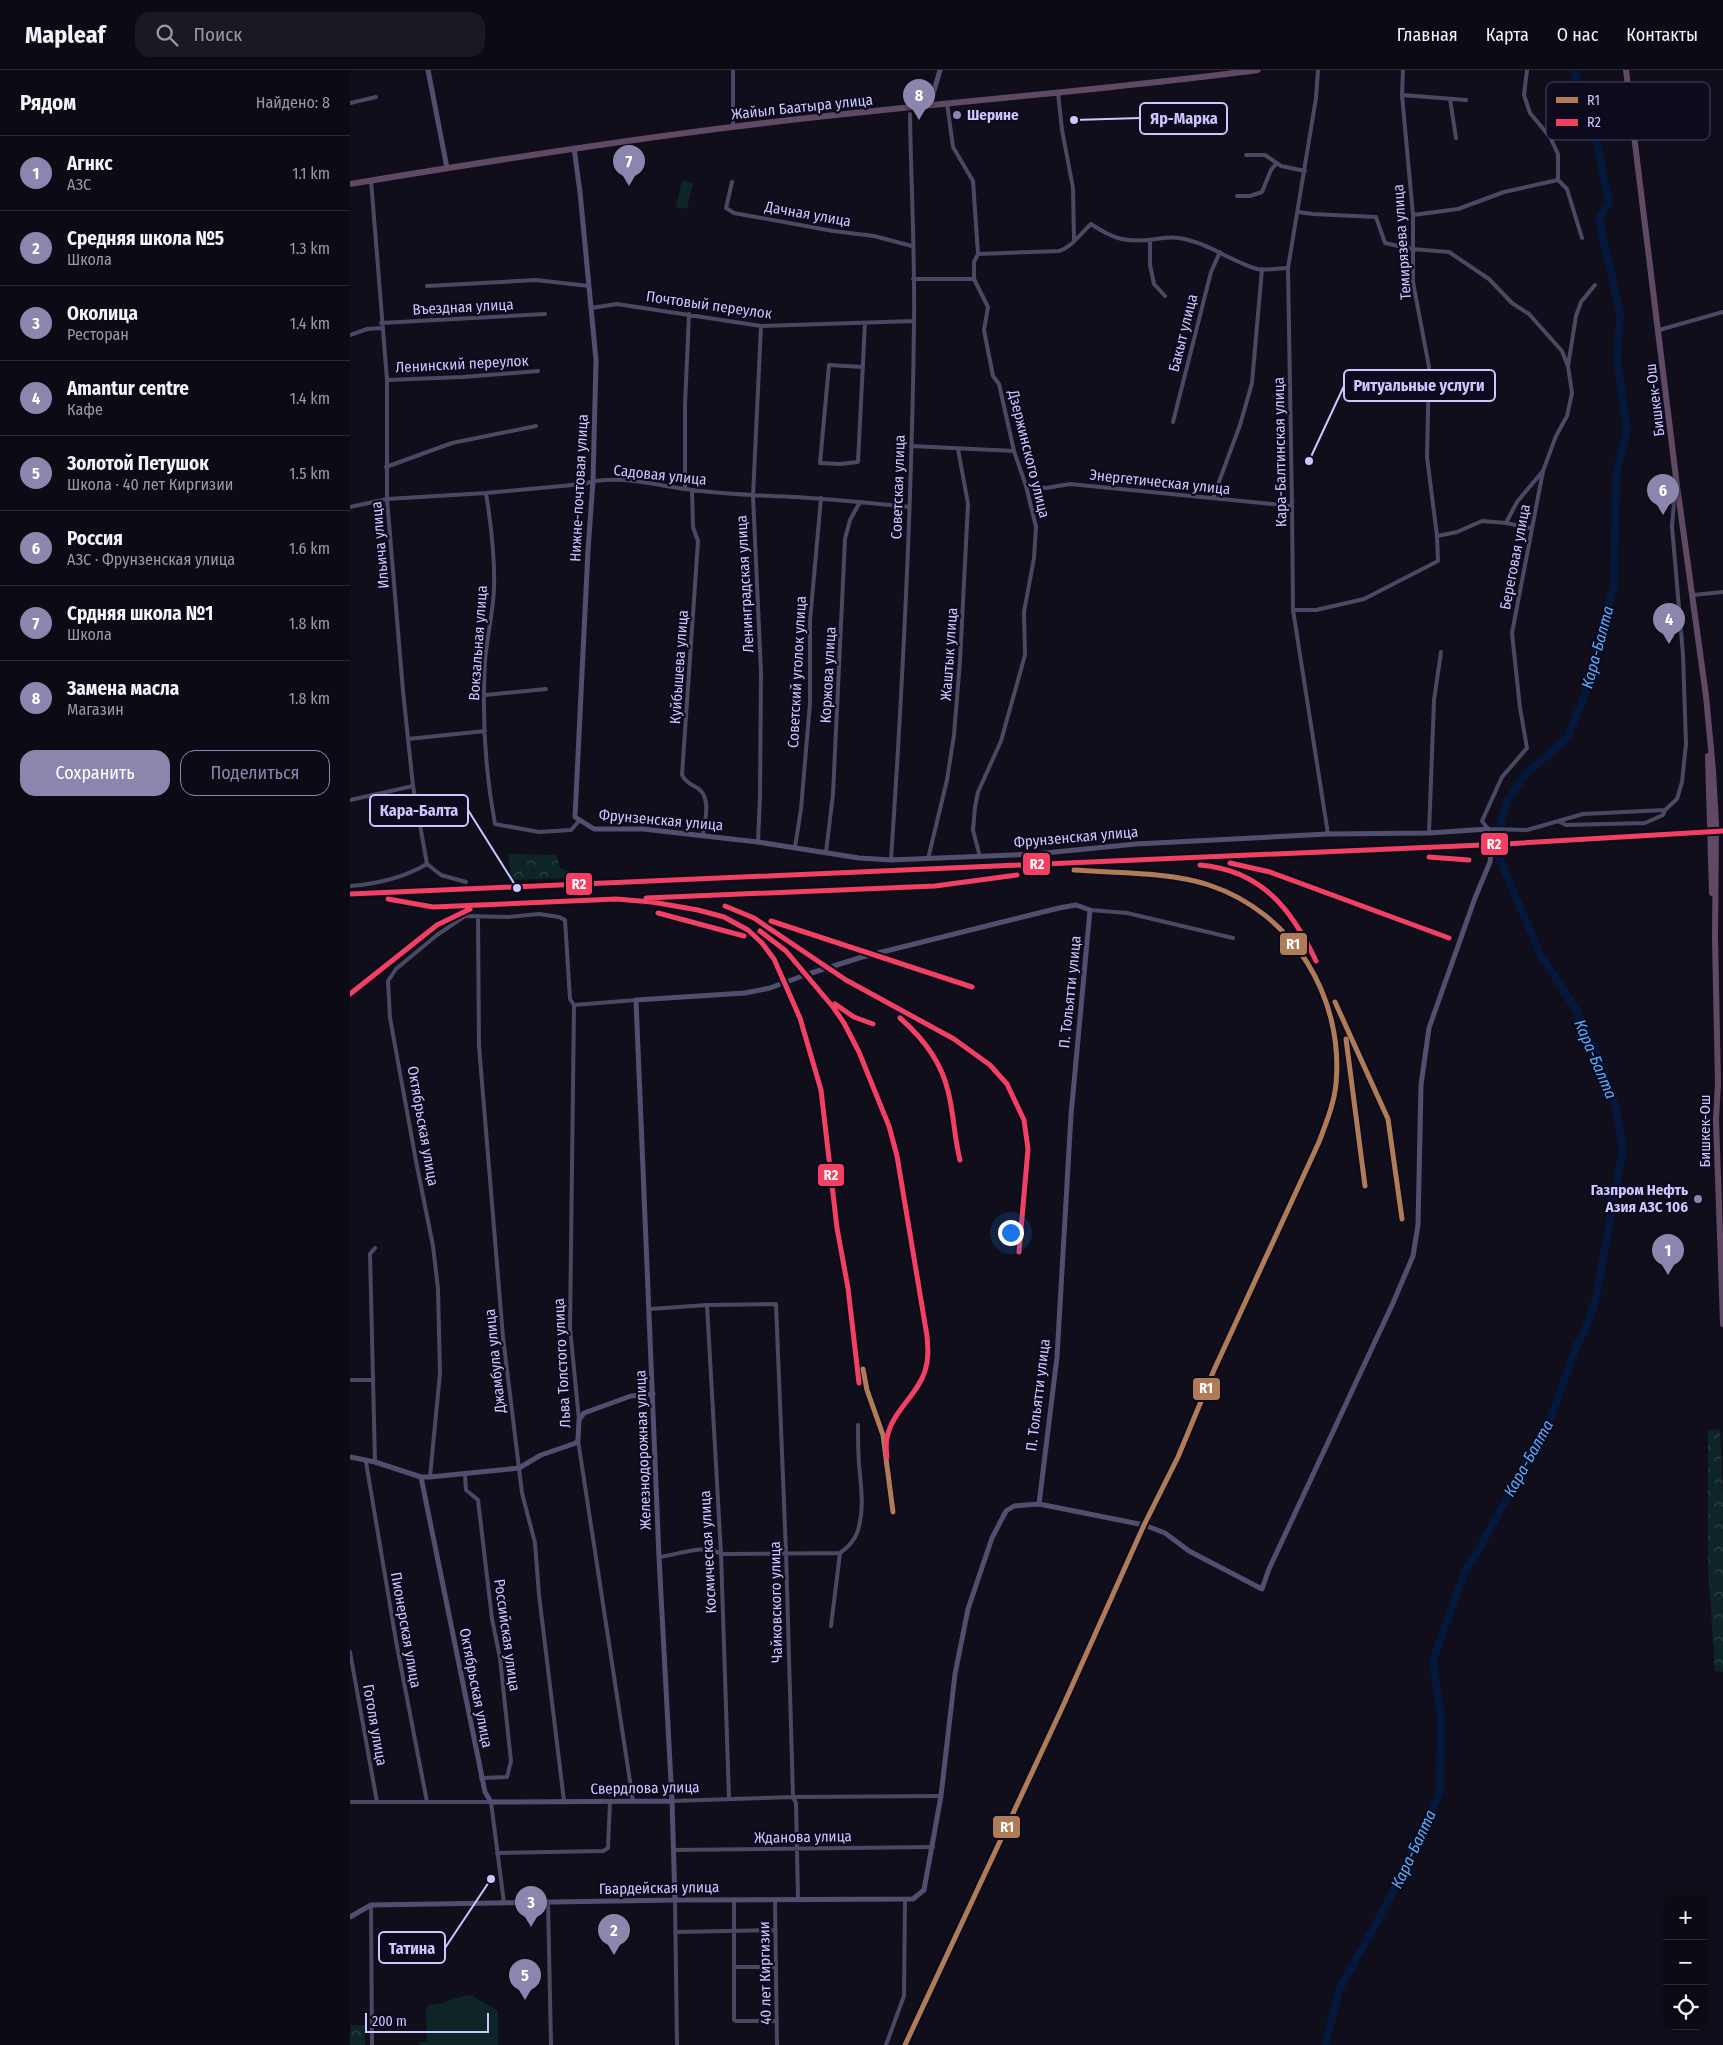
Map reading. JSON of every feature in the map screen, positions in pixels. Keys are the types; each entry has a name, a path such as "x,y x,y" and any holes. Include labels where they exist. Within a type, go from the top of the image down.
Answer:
{"highway":[{"name":"Жайыл Баатыра улица","path":"350,184 447,168 575,152 733,127 910,111 930,105 1058,96 1258,70"},
{"name":"Бишкек-Ош","path":"1635,140 1708,727 1709,835 1721,1082 1716,1119 1723,1324"}],"street":[{"path":"428,70 447,168"},
{"path":"733,70 733,127"},
{"path":"930,105 940,70"},
{"name":"Кара-Балтинская улица","path":"1318,70 1316,98 1305,171 1288,268 1294,610 1328,834"},
{"name":"Темирязева улица","path":"1294,610 1316,610 1364,599 1438,561 1437,536 1427,457 1429,367 1413,282 1413,214 1402,95 1403,70"},
{"path":"1527,70 1524,95 1530,112 1546,132"},
{"path":"1402,95 1466,100"},
{"path":"1058,96 1062,130 1073,188 1074,240"},
{"path":"350,103 376,97"},
{"path":"1450,99 1456,138"},
{"path":"947,104 953,147 973,181 978,254 1059,251 1068,248 1091,224 1109,236 1120,240 1150,240 1160,237 1180,238 1220,252 1258,269 1288,268"},
{"name":"Советская улица","path":"891,860 911,446 914,320 910,111"},
{"path":"1551,140 1558,154 1558,180 1567,189 1582,238"},
{"name":"Нижне-почтовая улица","path":"575,152 596,360 593,481 575,817 579,821"},
{"path":"1246,155 1265,155 1274,160 1276,164 1305,171"},
{"path":"1237,196 1250,196 1262,192 1271,170 1276,164"},
{"name":"Ильича улица","path":"371,180 386,380 387,499 413,786 427,864"},
{"path":"1413,214 1458,210 1504,192 1558,180"},
{"name":"Дачная улица","path":"732,182 726,208 734,212 833,231 874,236 912,246"},
{"path":"1298,212 1376,217 1385,243 1412,249 1449,252 1489,279 1512,303 1529,314 1562,351 1568,366"},
{"path":"1150,240 1150,265 1154,284 1164,296"},
{"name":"Бакыт улица","path":"1173,422 1211,272 1220,252"},
{"name":"Дзержинского улица","path":"978,254 974,262 974,279 988,307 984,330 993,376 999,384 1014,451 1026,486 1036,527 1034,558 1024,612 1025,655 1001,742 978,792 973,830 980,857"},
{"name":"Кара-Балтинская улица","path":"1213,498 1240,425 1252,383 1262,269"},
{"path":"913,279 974,279"},
{"path":"427,286 536,280 589,286"},
{"name":"Береговая улица","path":"1488,829 1482,821 1502,777 1527,748 1520,708 1512,632 1543,471 1556,436 1567,416 1572,393 1568,366 1576,316 1580,302 1595,286"},
{"name":"Почтовый переулок","path":"591,308 617,304 761,326 914,320"},
{"path":"1659,330 1723,312"},
{"name":"Въездная улица","path":"381,323 545,314"},
{"path":"685,489 684,405 689,314"},
{"path":"863,367 829,364 820,463 840,464 858,462 863,367 865,323"},
{"name":"Ленинградская улица","path":"758,842 760,672 753,496 761,326"},
{"path":"350,335 381,328"},
{"name":"Ленинский переулок","path":"386,380 463,377 538,371"},
{"path":"386,466 452,443 536,426"},
{"path":"911,446 958,450 1014,451"},
{"name":"Жаштык улица","path":"928,859 947,780 954,735 960,661 968,504 958,450"},
{"path":"1506,523 1517,502 1543,471"},
{"path":"1558,820 1566,825 1645,823 1663,815 1665,810 1677,799 1682,782 1686,744 1683,655 1672,526 1676,478"},
{"name":"Садовая улица","path":"350,507 387,499 486,494 583,484 593,481 626,481 753,496 821,498 909,507"},
{"name":"Энергетическая улица","path":"1026,486 1046,488 1070,484 1292,506"},
{"name":"Куйбышева улица","path":"692,490 693,527 698,541 682,775 687,784 700,790 704,798 706,808 703,836"},
{"name":"Вокзальная улица","path":"486,494 490,515 494,588 485,661 485,730 491,801 495,824"},
{"name":"Советский уголок улица","path":"795,847 801,809 810,703 810,620 821,498"},
{"name":"Коржова улица","path":"826,852 833,794 844,539 850,520 860,502"},
{"path":"1437,536 1457,532 1482,521 1531,528"},
{"path":"1693,595 1723,592"},
{"path":"1429,833 1434,700 1441,652"},
{"path":"485,695 546,689"},
{"path":"408,739 485,730"},
{"path":"350,800 413,786"},
{"name":"Фрунзенская улица","path":"495,824 539,832 571,830 579,821 594,829 643,829 758,842 859,858 891,860 1035,854 1136,844 1328,834 1429,833 1488,829 1527,830 1583,814 1665,810"},
{"path":"886,2045 904,1996 905,1899 913,1899 924,1890 933,1847 941,1796 955,1674 968,1609 992,1538 1006,1511 1014,1506 1039,1504 1144,1525 1165,1533 1189,1551 1262,1589 1269,1569 1413,1256 1418,1225 1421,1085 1428,1028 1490,862 1493,838 1488,829"},
{"path":"350,886 371,885 412,873 427,864 441,875 466,882"},
{"path":"574,1005 745,993 770,988 862,957 1076,905 1090,910 1127,913 1233,938"},
{"name":"П. Тольятти улица","path":"1039,1504 1057,1357 1070,1124 1090,910"},
{"name":"Октябрьская улица","path":"430,1477 440,1373 438,1289 433,1246 390,1018 388,981 396,969 457,920 465,916 508,917 539,914 559,917 565,920"},
{"name":"Джамбула улица","path":"478,916 479,1046 494,1203 503,1337 522,1493 534,1544 564,1801"},
{"name":"Льва Толстого улица","path":"565,920 570,999 574,1005 570,1328 579,1420 578,1440 633,1801"},
{"name":"Железнодорожная улица","path":"636,1000 675,1900"},
{"path":"375,1462 370,1254 376,1248"},
{"name":"Чайковского улица","path":"707,1305 776,1304 793,1797 796,1803 798,1899"},
{"path":"650,1310 707,1305"},
{"name":"Космическая улица","path":"707,1305 721,1554 729,1799"},
{"path":"350,1380 373,1380"},
{"path":"579,1420 584,1413 631,1396 653,1394"},
{"path":"659,1557 695,1550 714,1549 721,1554 840,1553 848,1547 857,1534 861,1513 863,1493 859,1465 858,1425"},
{"path":"350,1457 366,1462 375,1462 421,1478 519,1468 541,1455 573,1446 578,1440"},
{"name":"Пионерская улица","path":"366,1462 396,1641 427,1802"},
{"name":"Российская улица","path":"465,1474 466,1490 478,1500 492,1619 501,1666 511,1761 507,1777 482,1778"},
{"name":"Октябрьская улица","path":"421,1478 485,1792 491,1802 504,1903"},
{"path":"831,1626 840,1553"},
{"name":"Гоголя улица","path":"350,1652 377,1802"},
{"name":"Свердлова улица","path":"350,1802 610,1802 793,1797 941,1796"},
{"path":"497,1853 603,1852 608,1848 610,1802"},
{"name":"Жданова улица","path":"673,1850 933,1847"},
{"name":"Гвардейская улица","path":"350,1917 371,1905 675,1900 905,1899"},
{"path":"675,1900 677,2045"},
{"path":"734,1900 735,2021 777,2021"},
{"name":"40 лет Киргизии","path":"775,1900 777,2045"},
{"path":"548,1902 551,2045"},
{"path":"371,1905 372,2045"},
{"path":"675,1932 776,1930"},
{"path":"735,1967 776,1967"}],"green space":[{"path":"682,180 693,183 687,209 676,207"},
{"path":"509,854 557,855 560,868 570,872 570,878 511,880"},
{"path":"1720,1429 1723,1498 1723,1672 1715,1671 1708,1564 1708,1430"},
{"path":"471,1995 498,2011 498,2045 419,2045 419,2042 427,2042 426,2008 429,2005 440,2004"},
{"path":"350,2025 365,2025 365,2045 350,2045"}],"waterway":[{"name":"Кара-Балта","path":"1574,70 1577,82"},
{"name":"Кара-Балта","path":"1325,2045 1339,1990 1389,1900 1440,1792 1441,1718 1433,1660 1465,1571 1550,1420 1576,1347 1584,1332 1595,1302 1623,1150 1615,1104 1599,1058 1576,1010 1540,954 1498,855 1501,821 1508,800 1525,775 1567,738 1584,697 1614,585 1616,473 1627,430 1617,361 1620,314 1599,219 1609,201 1596,140"}],"transit line":[{"name":"R2","path":"350,894 1505,844 1723,831"},
{"name":"R2","path":"1429,857 1469,860"},
{"name":"R2","path":"1230,863 1270,872 1449,938"},
{"name":"R2","path":"1200,865 1222,868 1240,875 1272,895 1296,925 1316,961"},
{"name":"R1","path":"905,2045 1063,1706 1144,1525 1178,1457 1214,1370 1319,1142 1335,1091 1336,1052 1331,1020 1321,990 1307,962 1288,937 1265,916 1239,898 1209,885 1194,881 1143,874 1074,870"},
{"name":"R2","path":"646,898 935,886 1017,875"},
{"name":"R2","path":"388,899 433,907 616,899 652,902 698,910 724,917 748,930 762,943 774,959 800,1018 821,1090 837,1228 848,1288 859,1383"},
{"name":"R2","path":"725,906 754,918 846,980 954,1039 990,1065 1007,1084 1024,1120 1028,1149 1019,1252"},
{"name":"R2","path":"350,994 437,925 470,909"},
{"name":"R2","path":"658,913 744,936"},
{"name":"R2","path":"771,921 972,987"},
{"name":"R2","path":"760,931 786,951 844,1023 859,1052 889,1126 897,1156 927,1336 928,1354 922,1379 891,1425 886,1440 887,1457"},
{"name":"R1","path":"1335,1002 1388,1119 1402,1219"},
{"name":"R2","path":"835,1004 854,1017 873,1024"},
{"name":"R2","path":"900,1018 923,1042 941,1070 950,1100 960,1160"},
{"name":"R1","path":"1346,1039 1365,1186"},
{"name":"R1","path":"863,1369 867,1390 883,1435 893,1512"}],"place":[{"name":"Шерине","path":"957,115"},
{"name":"Замена масла","path":"919,120"},
{"name":"Яр-Марка","path":"1074,120"},
{"name":"Срдняя школа №1","path":"629,186"},
{"name":"Ритуальные услуги","path":"1309,461"},
{"name":"Россия","path":"1663,515"},
{"name":"Amantur centre","path":"1669,644"},
{"name":"Кара-Балта","path":"517,888"},
{"name":"Газпром Нефть Азия АЗС 106","path":"1698,1199"},
{"name":"Агнкс","path":"1668,1275"},
{"name":"Татина","path":"491,1879"},
{"name":"Околица","path":"531,1927"},
{"name":"Средняя школа №5","path":"614,1955"},
{"name":"Золотой Петушок","path":"525,2000"}]}
